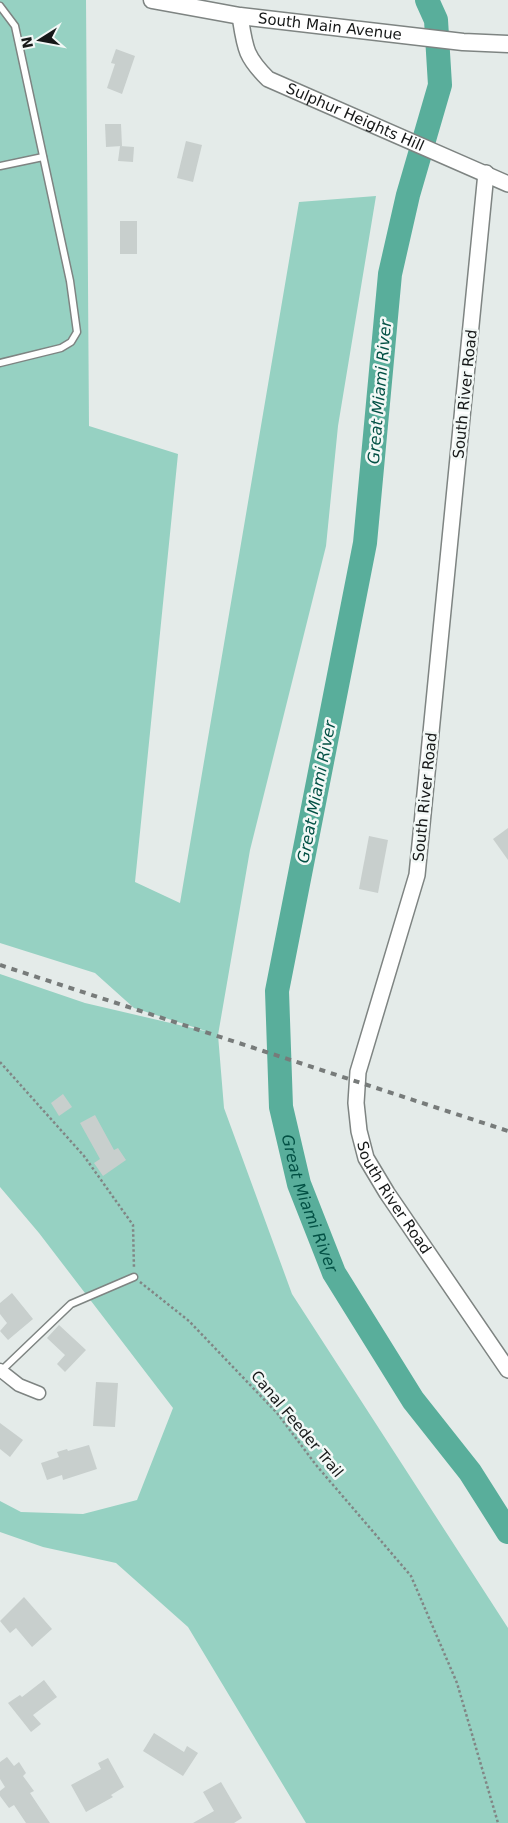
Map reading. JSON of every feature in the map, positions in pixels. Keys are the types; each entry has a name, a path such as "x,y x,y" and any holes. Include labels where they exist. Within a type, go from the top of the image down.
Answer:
{"main road":[{"name":"South Main Avenue","path":"152,0 240,16 508,44"}],"street":[{"name":"Sulphur Heights Hill","path":"240,16 244,46 251,62 268,79 508,184"},
{"name":"South River Road","path":"486,173 417,875 358,1072 356,1103 359,1131 366,1158 387,1193 508,1370"},
{"path":"0,1370 19,1385 39,1393"}],"lane":[{"path":"0,6 15,26 76,314 77,332 71,342 61,348 0,363"},
{"path":"0,166 43,158"},
{"path":"0,1370 71,1304 134,1277"}],"path":[{"path":"0,1062 84,1156 133,1225 134,1277"},
{"name":"Canal Feeder Trail","path":"134,1277 189,1321 277,1414 316,1465 411,1576 457,1683 498,1823"}],"green space":[{"path":"0,0 86,0 89,426 178,454 135,882 180,903 299,202 376,196 338,426 326,546 250,850 218,1035 224,1108 292,1294 508,1628 508,1823 306,1823 188,1627 116,1563 43,1547 0,1532 0,1501 21,1512 83,1514 137,1500 173,1408 39,1233 0,1187 0,974 85,1003 209,1032 134,1008 95,973 0,943"}],"building":[{"path":"116,49 135,56 122,94 107,88 115,64 111,63"},
{"path":"105,124 121,124 122,146 106,147"},
{"path":"186,141 202,145 193,182 177,178"},
{"path":"120,146 134,147 133,162 118,161"},
{"path":"120,221 137,221 137,254 120,254"},
{"path":"508,828 508,860 493,839"},
{"path":"369,836 388,840 378,893 359,889"},
{"path":"63,1094 72,1107 59,1116 51,1103"},
{"path":"95,1115 114,1150 118,1148 126,1160 103,1176 94,1163 100,1159 80,1123"},
{"path":"12,1293 33,1319 8,1340 0,1331 7,1323 0,1314 0,1303"},
{"path":"59,1325 86,1350 65,1372 57,1364 65,1355 47,1338"},
{"path":"96,1382 118,1383 115,1427 93,1426"},
{"path":"0,1423 23,1440 10,1457 0,1449"},
{"path":"89,1445 97,1469 63,1480 62,1475 47,1480 41,1463 59,1457 57,1452"},
{"path":"24,1597 52,1629 32,1647 16,1628 10,1633 0,1621"},
{"path":"44,1680 57,1697 33,1715 41,1724 31,1732 8,1703 20,1695 22,1697"},
{"path":"154,1733 184,1752 187,1746 198,1753 183,1776 143,1751"},
{"path":"7,1757 14,1766 19,1762 26,1773 23,1776 34,1791 30,1793 50,1823 26,1823 14,1805 9,1808 0,1796 0,1791 5,1787 0,1779 0,1762"},
{"path":"108,1758 124,1787 111,1795 113,1797 86,1812 71,1785 101,1769 98,1763"},
{"path":"221,1782 242,1818 234,1823 193,1823 214,1811 203,1792"}],"waterway":[{"name":"Great Miami River","path":"427,0 436,20 440,85 408,195 390,274 365,543 277,991 281,1107 299,1184 334,1273 413,1400 470,1472 508,1532"}],"railway":[{"path":"0,965 508,1131"}]}
